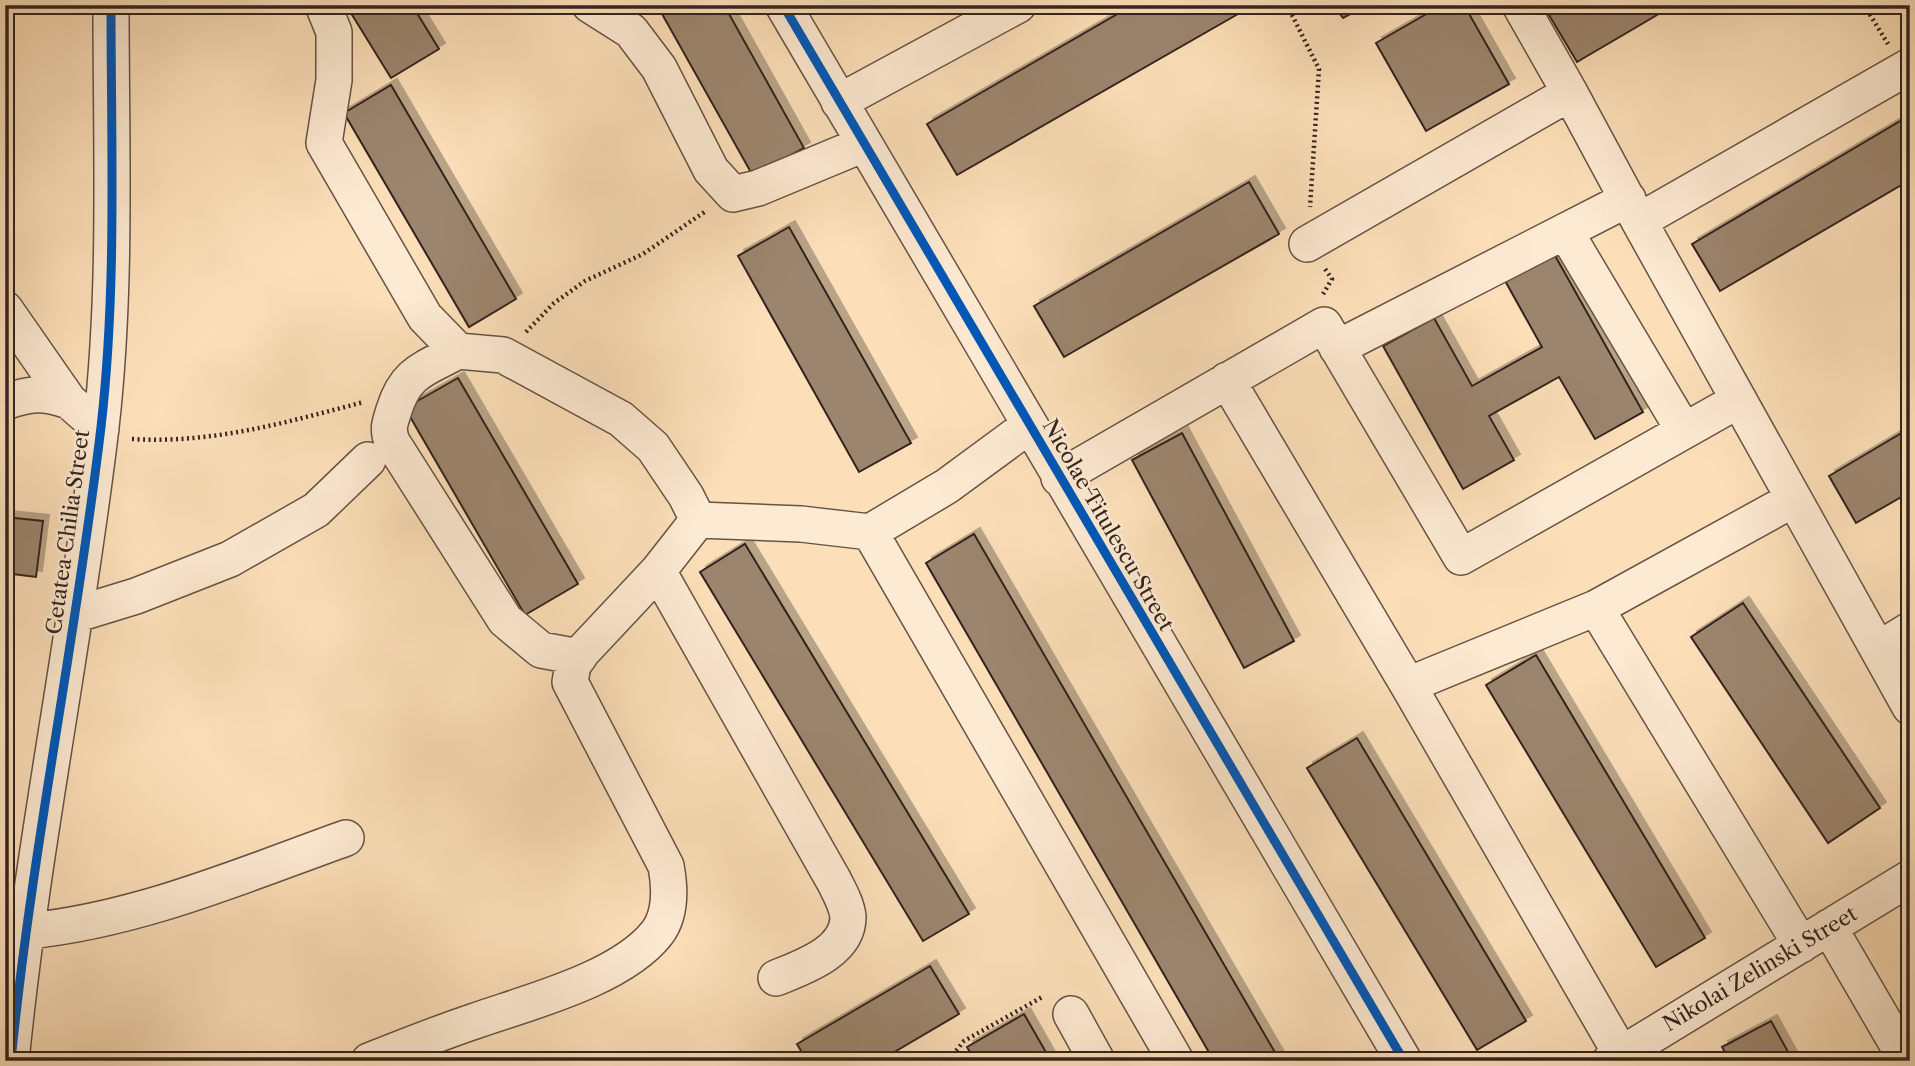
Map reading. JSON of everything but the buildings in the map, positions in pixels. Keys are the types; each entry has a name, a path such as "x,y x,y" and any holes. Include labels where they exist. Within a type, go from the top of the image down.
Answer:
{"street":[{"name":"Cetatea Chilia Street","path":"11,1061 46,787 100,431 113,238 111,5"},
{"path":"323,5 334,32 334,80 324,143 425,317 458,351"},
{"path":"590,5 631,31 638,40 659,68 710,170 733,194 758,188 864,144"},
{"name":"Nicolae Titulescu Street","path":"783,5 1404,1061"},
{"path":"839,102 1018,5"},
{"path":"1520,5 1910,707"},
{"path":"1334,343 1565,232 1633,210 1910,66"},
{"path":"1307,244 1570,93"},
{"path":"1565,232 1684,431"},
{"path":"5,309 69,401 100,431"},
{"path":"1059,478 1324,325 1461,557 1739,400"},
{"path":"369,1061 557,992 608,969 643,948 659,931 669,895 666,866 574,670 541,649 505,620 392,442 387,428 399,393 409,378 458,351 503,355 621,419 653,447 686,496 698,520"},
{"path":"1227,380 1408,685 1616,1057"},
{"path":"5,402 32,392 69,401"},
{"path":"698,520 801,524 870,532 947,486 1030,425"},
{"path":"74,615 136,596 230,559 316,509 368,460"},
{"path":"1408,685 1596,608 1794,499"},
{"path":"574,670 698,520"},
{"path":"870,532 1176,1061"},
{"path":"658,571 834,881 848,917 841,941 809,965 776,978"},
{"path":"1596,608 1815,936 1907,1061"},
{"path":"1878,649 1910,630"},
{"path":"28,931 93,922 192,893 346,838"},
{"name":"Nikolai Zelinski Street","path":"1616,1057 1910,877"},
{"path":"1071,1014 1097,1061"}],"path":[{"path":"1287,5 1319,69 1307,244 1332,279 1322,293 1343,327 1334,343"},
{"path":"503,355 554,303 585,281 643,254 733,194"},
{"path":"100,431 125,438 167,441 241,434 399,393"},
{"path":"957,1061 955,1052 964,1041 1047,994 1063,1000 1071,1014"}],"cycle path":[{"path":"11,1061 30,902 101,427 111,269 111,5"},
{"path":"783,5 1404,1061"}]}
